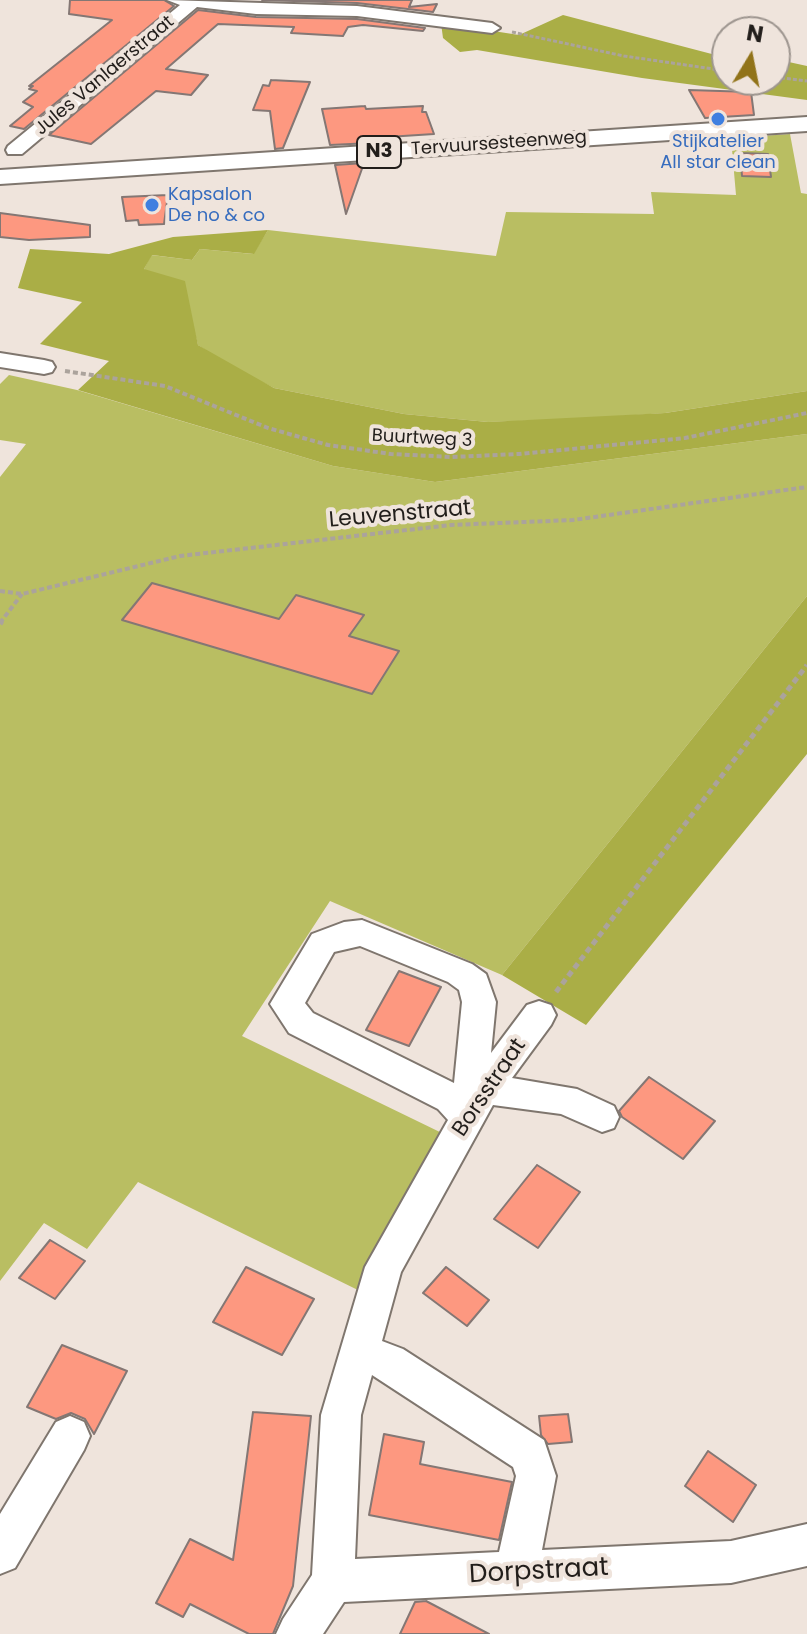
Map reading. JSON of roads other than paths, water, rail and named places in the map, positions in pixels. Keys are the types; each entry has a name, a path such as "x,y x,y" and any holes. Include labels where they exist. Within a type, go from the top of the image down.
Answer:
{"main road":[{"name":"Tervuursesteenweg","path":"0,177 807,124"}],"street":[{"path":"184,1 256,9 329,5 492,28"},
{"name":"Jules Vanlaerstraat","path":"15,150 184,1"},
{"path":"0,360 44,367"},
{"path":"476,1103 479,1002 474,983 460,973 362,933 344,935 323,943 287,1004 301,1023 450,1098 476,1103 565,1100 602,1117"},
{"name":"Borsstraat","path":"333,1581 341,1415 384,1267 476,1103 539,1015"},
{"path":"360,1352 389,1362 530,1454 536,1476 516,1573"},
{"path":"0,1553 70,1436"},
{"name":"Dorpstraat","path":"333,1581 731,1562 807,1545"},
{"path":"298,1634 333,1581"}],"place":[{"name":"Stijkatelier All star clean","path":"718,119"},
{"name":"Kapsalon De no & co","path":"152,205"}]}
